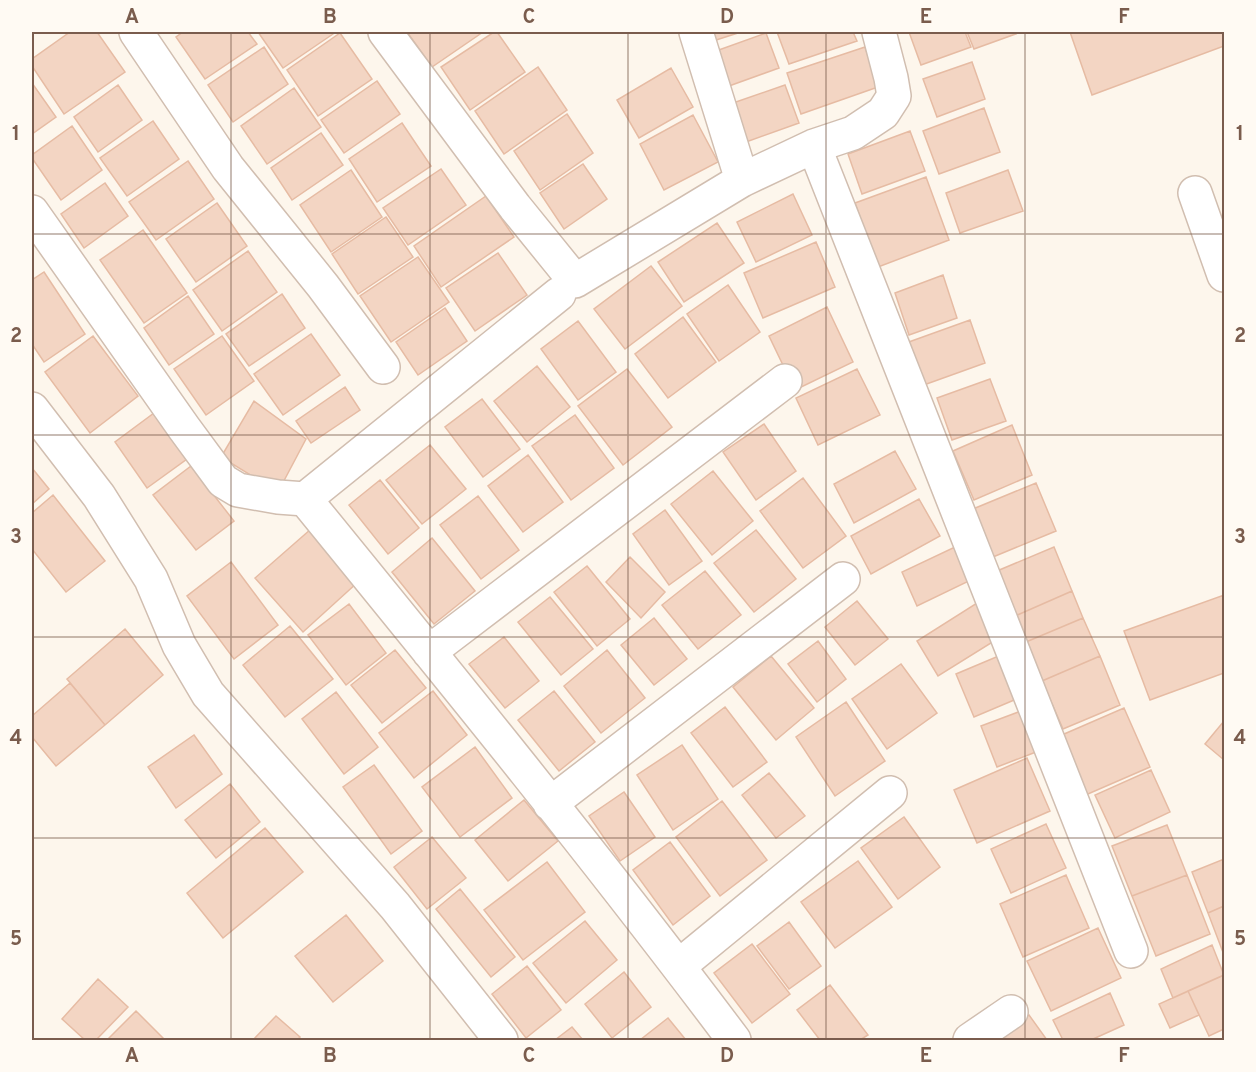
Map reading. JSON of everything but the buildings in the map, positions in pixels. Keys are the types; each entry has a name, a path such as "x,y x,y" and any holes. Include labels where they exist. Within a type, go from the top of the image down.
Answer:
{"street":[{"path":"136,32 228,168 323,286 383,367"},
{"path":"385,32 515,207 575,281 742,180 814,146 853,133 882,113 894,96 879,32"},
{"path":"696,32 742,180"},
{"path":"814,146 1131,951"},
{"path":"1196,193 1224,275"},
{"path":"32,212 223,481 238,490 278,498 305,499 559,294"},
{"path":"429,652 785,381"},
{"path":"32,409 99,496 151,579 179,645 208,694 395,906 501,1041"},
{"path":"305,499 679,966 734,1041"},
{"path":"550,804 843,579"},
{"path":"679,966 890,793"},
{"path":"970,1041 1011,1012"}]}
